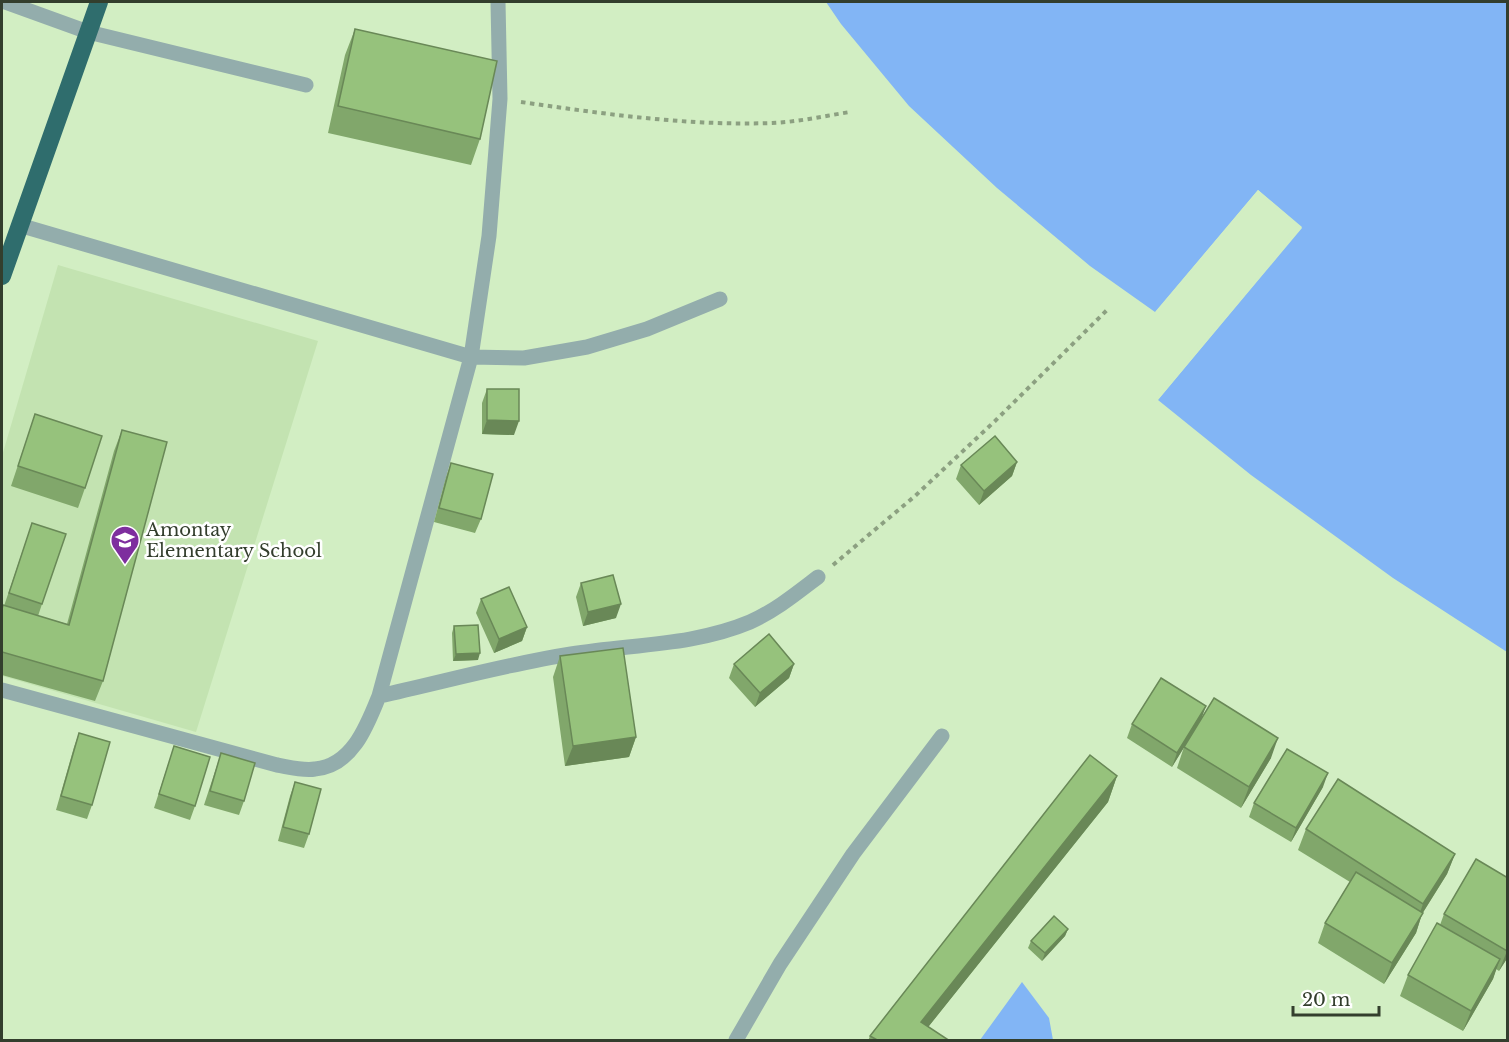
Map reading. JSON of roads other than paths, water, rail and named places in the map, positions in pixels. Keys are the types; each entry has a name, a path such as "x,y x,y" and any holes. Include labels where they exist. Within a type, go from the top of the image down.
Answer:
{"highway":[{"path":"2,276 99,2"}],"street":[{"path":"5,2 88,32 306,85"},
{"path":"2,690 277,765 312,770 327,767 344,756 357,743 379,696 471,357 489,236 500,99 498,2"},
{"path":"19,225 471,357 524,358 587,347 647,329 720,299"},
{"path":"379,696 569,654 623,646 674,642 713,635 751,621 783,603 818,577"},
{"path":"736,1041 780,964 853,854 942,736"}],"water":[{"path":"826,2 1507,2 1507,652 1393,578 1251,475 1158,400 1302,227 1258,190 1155,312 1090,266 997,188 909,106 841,24"},
{"path":"1022,982 1049,1018 1053,1040 980,1040"}],"place":[{"name":"Amontay Elementary School","path":"125,566"}]}
